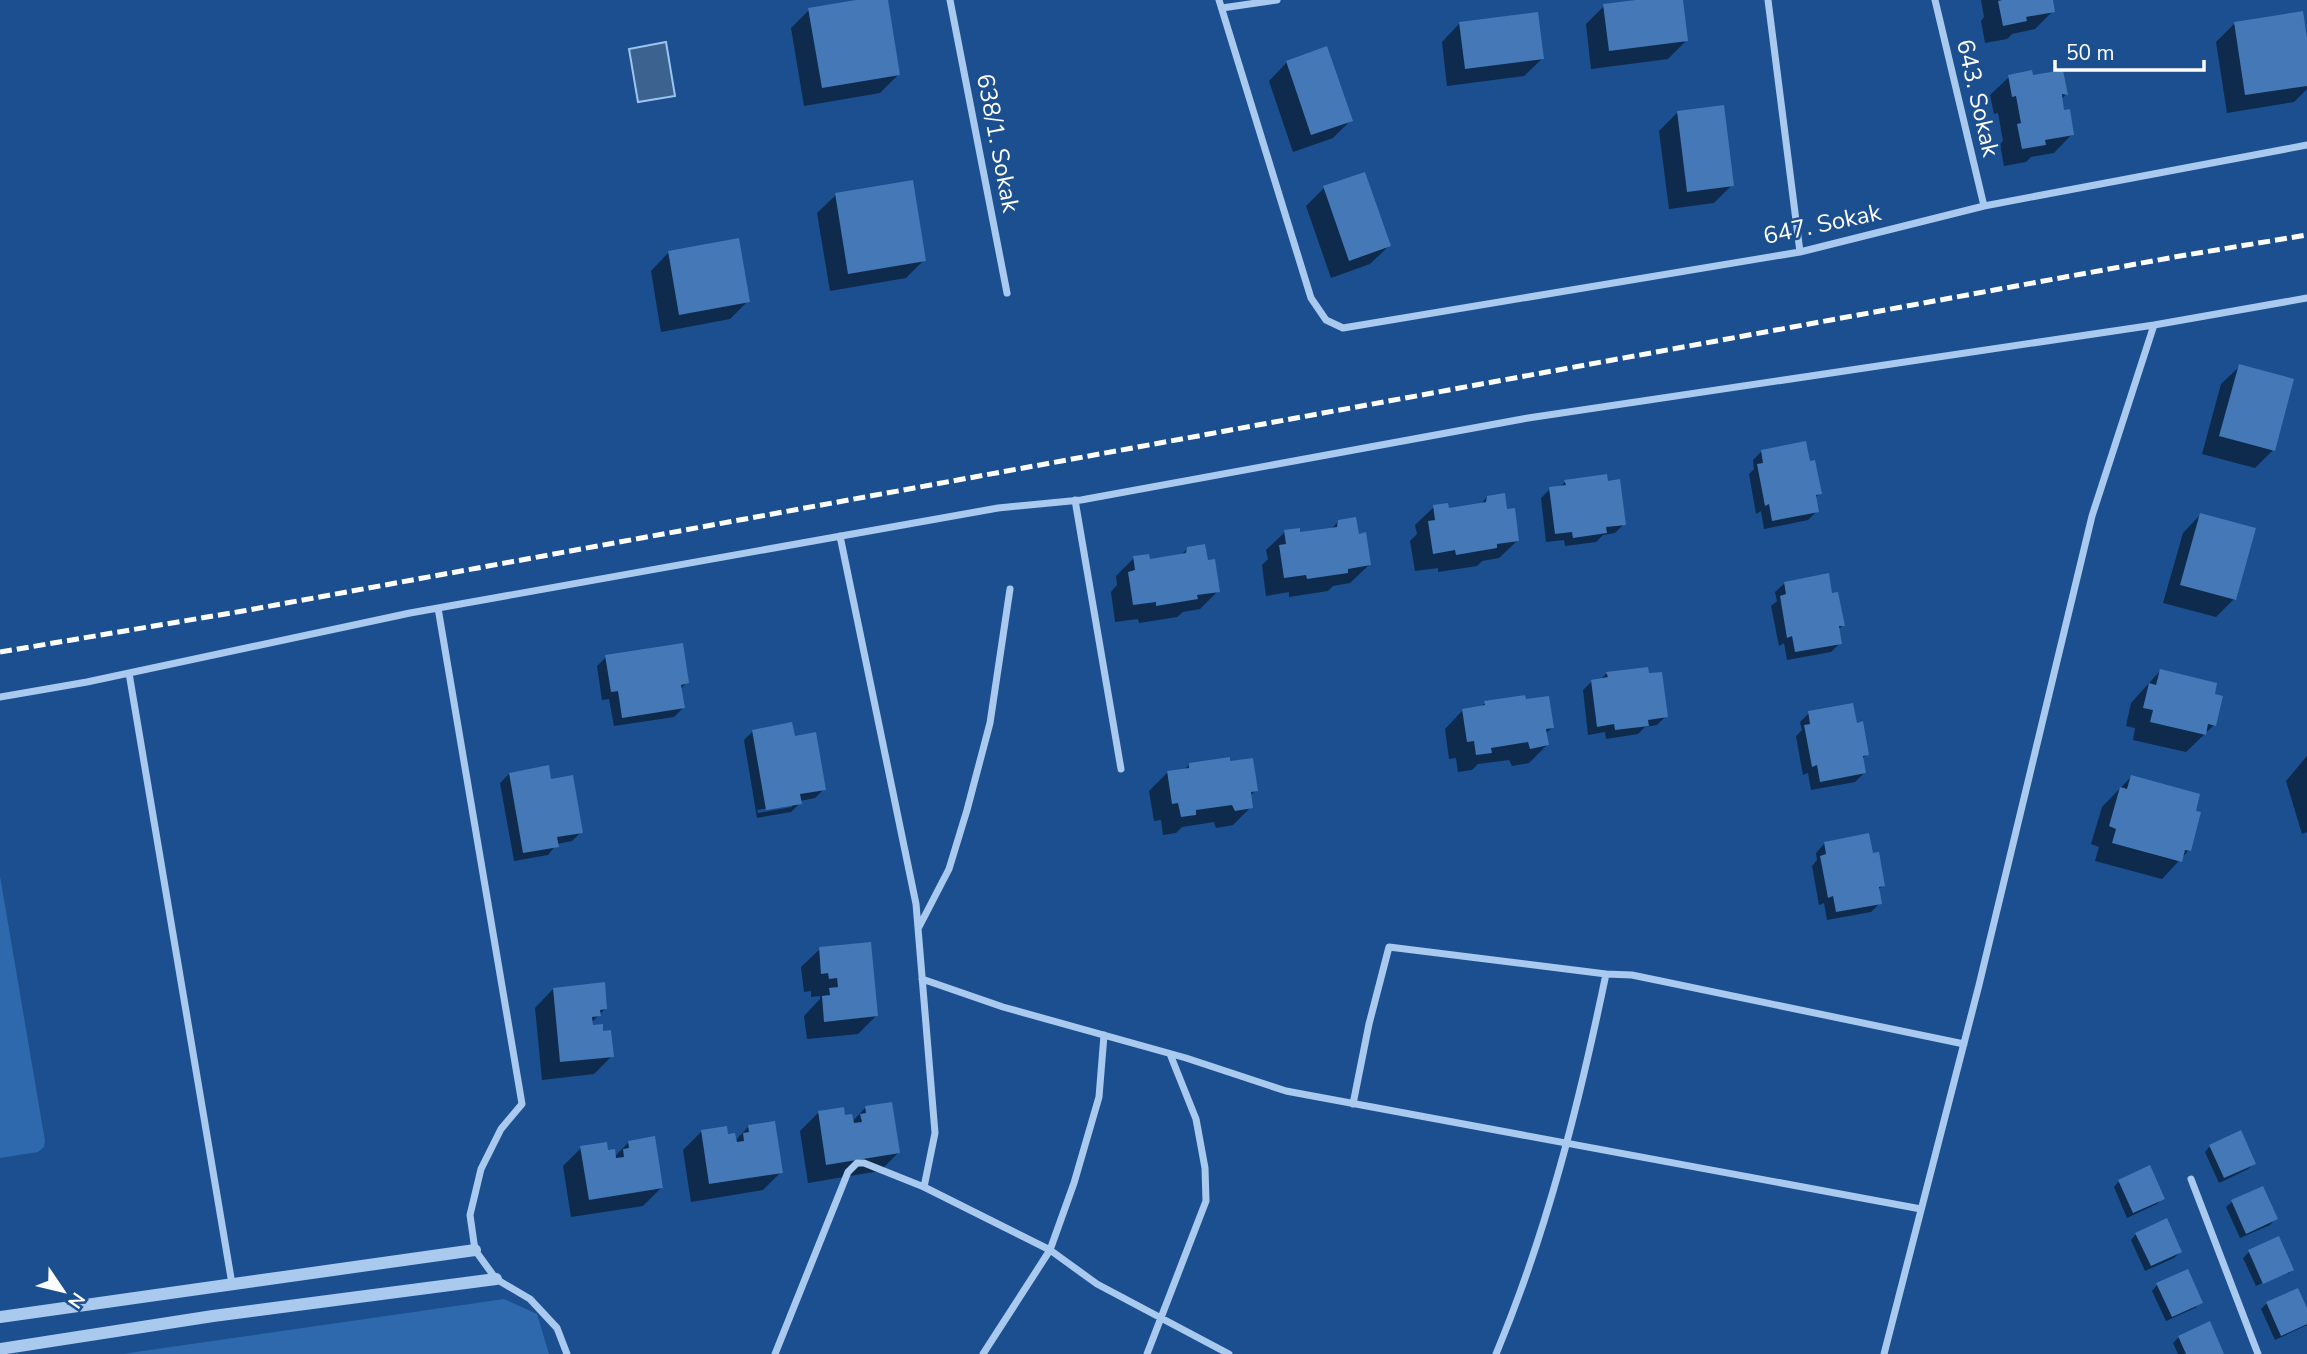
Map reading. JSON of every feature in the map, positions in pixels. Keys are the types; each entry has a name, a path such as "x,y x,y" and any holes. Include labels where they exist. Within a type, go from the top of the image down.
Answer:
{"street":[{"name":"638/1. Sokak","path":"950,0 1007,293"},
{"path":"1221,4 1277,0"},
{"path":"1768,0 1800,251"},
{"name":"643. Sokak","path":"1935,0 1983,206"},
{"name":"647. Sokak","path":"1221,4 1311,298 1326,320 1343,328 1800,251 1983,206 2307,145"},
{"path":"0,697 129,673 438,608 998,508 1075,500 1528,418 2154,325 2307,298"},
{"path":"1884,1354 1964,1044 2092,516 2154,325"},
{"path":"1075,500 1121,769"},
{"path":"840,536 916,904 935,1133 924,1187"},
{"path":"918,928 949,869 967,810 989,723 1010,589"},
{"path":"438,608 522,1104 501,1129 481,1169 470,1215 475,1250 496,1279 530,1298 557,1328 567,1354"},
{"path":"129,673 232,1284"},
{"path":"1353,1104 1369,1024 1389,947 1632,975 1964,1044"},
{"path":"1496,1354 1559,1174 1585,1075 1606,974"},
{"path":"922,979 1003,1007 1170,1054 1286,1091 1921,1209"},
{"path":"983,1354 1049,1250 1074,1183 1099,1097 1104,1035"},
{"path":"1147,1354 1206,1202 1205,1168 1196,1119 1170,1054"},
{"path":"775,1354 852,1167 864,1163 924,1187 1049,1250 1097,1284 1229,1354"},
{"path":"2191,1180 2258,1354"},
{"path":"0,1317 475,1250"},
{"path":"0,1349 24,1349 213,1316 496,1279"}],"shaded area":[{"path":"666,42 675,96 638,102 629,49"},
{"path":"0,876 45,1141 44,1147 38,1152 0,1158"},
{"path":"504,1299 537,1314 549,1354 122,1354"}],"building":[{"path":"856,0 888,0 900,75 822,88 808,8"},
{"path":"1636,0 1683,0 1688,41 1609,51 1603,4"},
{"path":"2053,0 2055,12 2026,17 2027,21 2003,26 1998,1"},
{"path":"2303,11 2307,38 2307,86 2245,95 2234,22"},
{"path":"1538,12 1544,59 1465,69 1459,22"},
{"path":"1327,46 1353,121 1311,135 1286,61"},
{"path":"2032,70 2033,75 2063,70 2068,95 2062,94 2064,110 2070,109 2074,135 2045,140 2046,145 2022,149 2017,124 2021,123 2016,96 2012,97 2008,75"},
{"path":"1724,105 1734,186 1687,192 1677,111"},
{"path":"1365,172 1391,246 1349,261 1323,186"},
{"path":"913,180 926,261 848,274 835,193"},
{"path":"739,238 750,302 679,315 668,251"},
{"path":"2239,364 2294,379 2275,451 2219,436"},
{"path":"1806,441 1810,461 1815,460 1822,494 1816,495 1819,512 1772,521 1769,504 1765,506 1757,464 1763,463 1761,450"},
{"path":"1607,474 1608,481 1620,479 1626,525 1606,527 1607,533 1573,538 1572,532 1555,534 1549,487 1566,485 1564,480"},
{"path":"1505,493 1507,509 1515,508 1519,541 1456,555 1455,550 1433,554 1428,521 1435,520 1433,505 1448,503 1449,508 1486,502 1487,496"},
{"path":"2200,513 2256,528 2236,600 2180,585"},
{"path":"1356,517 1359,534 1366,532 1371,565 1348,569 1348,573 1307,579 1306,575 1284,578 1279,545 1286,544 1284,530 1300,528 1300,532 1337,527 1338,520"},
{"path":"1205,544 1208,560 1215,559 1220,592 1197,595 1198,599 1156,606 1156,602 1133,605 1128,572 1135,570 1133,556 1149,554 1150,559 1186,553 1187,547"},
{"path":"1829,573 1832,593 1838,592 1845,626 1839,626 1842,644 1795,652 1792,636 1787,638 1780,596 1786,594 1784,582"},
{"path":"683,643 689,683 681,685 685,708 622,718 618,691 611,692 605,655"},
{"path":"1648,667 1649,673 1662,672 1668,717 1648,720 1649,726 1615,730 1614,724 1597,727 1591,680 1608,677 1606,672"},
{"path":"2160,669 2217,683 2215,694 2223,696 2216,726 2208,724 2206,735 2150,722 2153,710 2143,708 2149,683 2156,685"},
{"path":"1525,695 1526,699 1549,696 1554,728 1546,729 1549,745 1530,749 1528,742 1491,748 1492,753 1476,755 1474,741 1467,742 1462,709 1485,705 1484,701"},
{"path":"1853,703 1857,723 1863,721 1869,755 1863,756 1866,773 1820,782 1817,765 1812,767 1804,725 1810,724 1808,711"},
{"path":"792,722 795,736 816,732 826,790 800,794 802,804 766,810 752,730"},
{"path":"1230,757 1230,761 1253,758 1258,791 1251,792 1253,808 1235,811 1232,805 1196,810 1196,815 1181,817 1178,803 1172,804 1167,771 1189,768 1189,763"},
{"path":"549,765 551,779 573,775 583,833 557,837 559,847 523,853 509,773"},
{"path":"2131,775 2200,794 2196,811 2201,812 2191,851 2185,850 2182,862 2112,843 2116,829 2109,826 2120,787 2127,789"},
{"path":"1869,833 1873,853 1879,852 1885,886 1879,887 1882,904 1836,912 1833,896 1828,898 1820,856 1826,854 1824,842"},
{"path":"871,942 878,1016 824,1022 822,996 830,995 829,988 838,987 837,978 829,979 828,973 821,974 819,947"},
{"path":"605,982 607,1009 600,1010 601,1016 592,1017 593,1025 603,1024 603,1031 611,1030 614,1057 560,1062 553,988"},
{"path":"892,1102 900,1153 826,1165 818,1111 844,1107 845,1115 852,1114 854,1123 862,1122 860,1114 866,1113 865,1106"},
{"path":"775,1121 783,1173 709,1184 701,1130 727,1126 728,1134 735,1133 737,1142 744,1141 743,1133 749,1132 748,1125"},
{"path":"2241,1130 2256,1164 2224,1178 2209,1145"},
{"path":"655,1136 663,1188 589,1200 580,1146 607,1142 608,1150 615,1149 616,1158 624,1157 623,1149 629,1148 628,1141"},
{"path":"2150,1165 2165,1199 2133,1213 2118,1180"},
{"path":"2263,1186 2278,1219 2246,1234 2231,1200"},
{"path":"2167,1218 2182,1252 2151,1266 2135,1233"},
{"path":"2279,1236 2294,1270 2263,1284 2248,1250"},
{"path":"2188,1269 2203,1303 2172,1317 2156,1283"},
{"path":"2298,1288 2307,1308 2307,1324 2281,1336 2266,1302"},
{"path":"2210,1321 2224,1354 2186,1354 2178,1336"}],"railway":[{"path":"0,652 243,611 2180,256 2307,235"}]}
